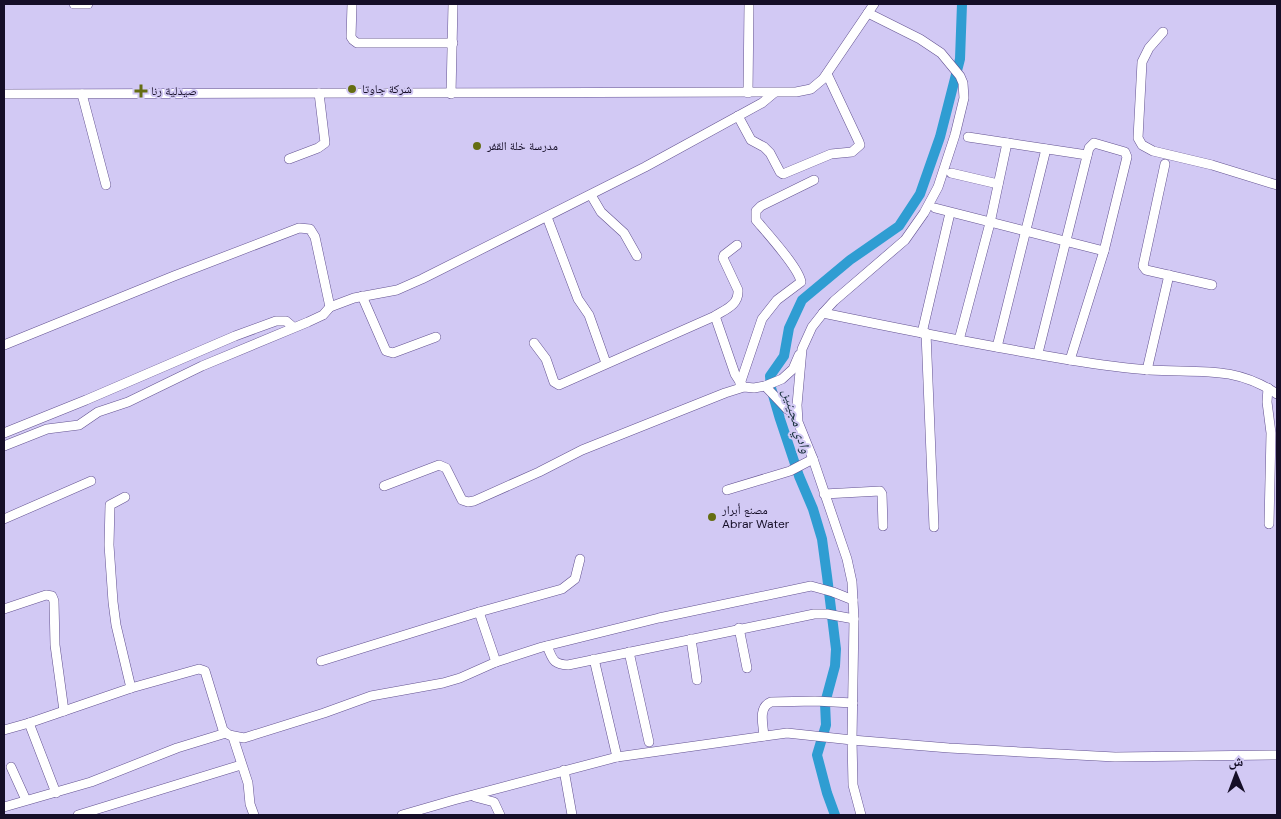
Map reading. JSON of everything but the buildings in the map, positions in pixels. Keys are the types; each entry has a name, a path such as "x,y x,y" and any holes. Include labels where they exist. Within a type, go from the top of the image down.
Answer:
{"street":[{"path":"74,4 88,4"},
{"path":"352,4 351,37 357,43 453,43"},
{"path":"452,94 454,4"},
{"path":"748,93 749,4"},
{"path":"4,94 796,92 811,89 827,74 874,4"},
{"path":"771,390 789,373 812,327 822,313 905,240 930,205 943,171 963,104 964,90 960,76 949,61 932,47 868,13"},
{"path":"1164,32 1148,48 1142,62 1138,138 1140,144 1153,151 1277,185"},
{"path":"738,116 751,140 764,147 770,153 783,174 831,154 852,152 860,146 859,142 827,74"},
{"path":"289,159 318,148 325,143 319,93"},
{"path":"4,446 47,429 78,425 98,412 133,400 202,366 323,315 330,307 362,296 405,287 591,195 762,103 774,93"},
{"path":"82,94 106,185"},
{"path":"968,137 1087,155"},
{"path":"959,340 990,222 1007,143"},
{"path":"1038,353 1087,155 1090,146 1094,144 1122,151 1127,155 1104,251 1070,360"},
{"path":"997,347 1046,149"},
{"path":"1165,164 1143,264 1146,270 1212,285"},
{"path":"950,173 998,184"},
{"path":"742,386 762,319 777,300 801,282 801,278 756,220 756,211 761,206 814,180"},
{"path":"591,195 601,212 624,233 638,256"},
{"path":"935,208 1104,251"},
{"path":"934,527 924,333 950,213"},
{"path":"547,217 578,299 589,315 606,363"},
{"path":"4,345 164,280 300,228 310,230 315,237 330,307"},
{"path":"534,343 546,360 555,384 559,385 715,316 733,305 738,296 738,290 723,258 724,255 737,245"},
{"path":"1148,370 1169,275"},
{"path":"362,296 386,351 389,353 436,337"},
{"path":"822,313 1070,360 1148,370 1226,373 1243,376 1277,394"},
{"path":"715,316 734,374 742,386"},
{"path":"4,432 86,400 235,336 276,321 286,322 293,328"},
{"path":"802,349 797,414 800,428 810,461 824,494 847,560 852,582 854,619 853,785 861,815"},
{"path":"384,486 439,465 446,468 462,500 474,501 539,472 582,450 742,386 771,390 787,409 797,414"},
{"path":"1268,388 1267,402 1271,433 1269,524"},
{"path":"727,490 790,471 810,461"},
{"path":"4,519 91,481"},
{"path":"824,494 880,491 882,494 883,526"},
{"path":"124,497 110,505 109,545 116,625 131,688"},
{"path":"321,661 562,588 575,579 580,559"},
{"path":"4,807 91,782 177,748 230,735 244,738 371,696 444,683 496,662 547,646 722,604 807,587 820,588 853,600"},
{"path":"4,609 46,595 52,596 54,601 55,645 64,711"},
{"path":"479,612 496,662"},
{"path":"547,646 554,661 559,664 568,665 739,628 814,614 827,614 854,619"},
{"path":"739,628 747,668"},
{"path":"691,639 697,680"},
{"path":"629,652 649,742"},
{"path":"594,659 617,757"},
{"path":"4,730 131,688 202,669 206,675 222,725 230,735 248,783 250,804 254,815"},
{"path":"764,736 762,710 766,703 777,701 815,701 853,703"},
{"path":"29,723 56,793"},
{"path":"402,815 617,757 787,733 950,748 1115,757 1277,755"},
{"path":"78,815 241,765"},
{"path":"11,768 26,800"},
{"path":"564,770 572,815"},
{"path":"470,796 494,802 500,815"}],"waterway":[{"name":"وادي مجينين","path":"835,815 817,755 826,725 825,703 835,666 836,649 822,539 780,419 771,388 770,376 784,356 789,328 802,300 850,260 899,226 920,194 940,137 960,59 962,4"}],"place":[{"name":"شركة جاوتا","path":"352,89"},
{"name":"صيدلية رنا","path":"141,91"},
{"name":"مدرسة خلة القفر","path":"477,146"},
{"name":"مصنع أبرار Abrar Water","path":"712,517"}]}
